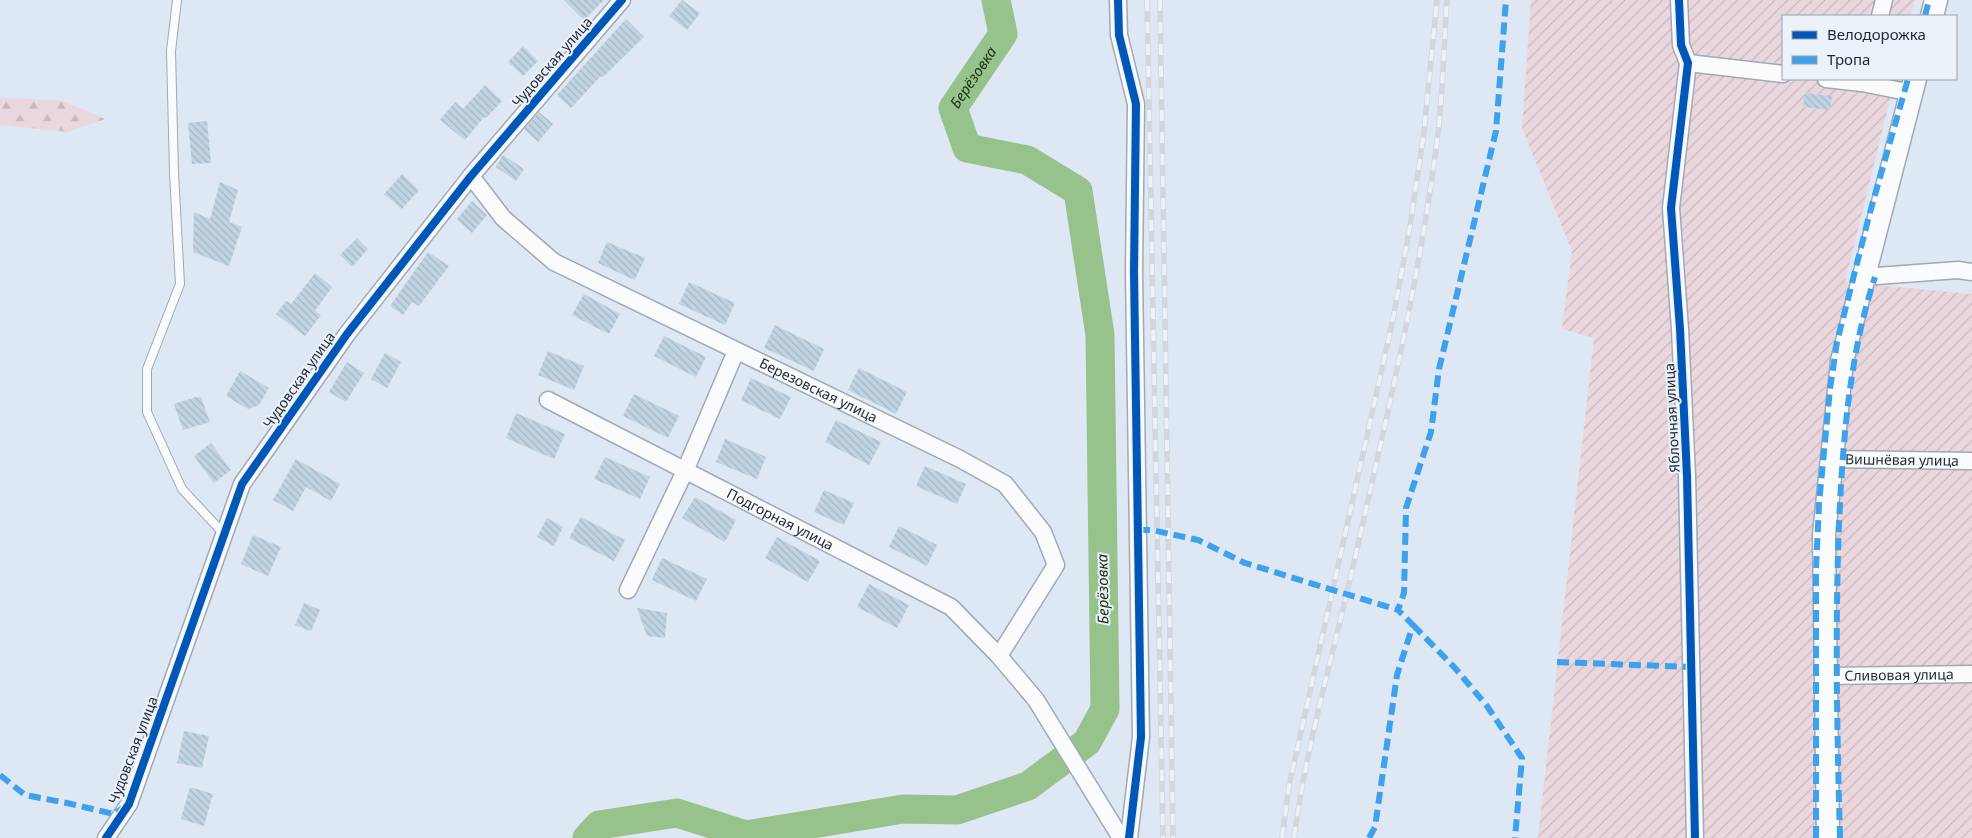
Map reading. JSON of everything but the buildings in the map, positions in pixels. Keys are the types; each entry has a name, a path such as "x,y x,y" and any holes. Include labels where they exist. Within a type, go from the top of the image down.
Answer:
{"street":[{"name":"Чудовская улица","path":"106,838 129,804 242,484 346,334 471,176 622,0"},
{"path":"1118,0 1119,35 1136,104 1134,272 1140,737 1128,838"},
{"name":"Яблочная улица","path":"1679,0 1681,45 1688,63 1671,208 1680,329 1687,476 1695,838"},
{"path":"1880,15 1884,0"},
{"path":"1932,15 1936,0"},
{"path":"1688,63 1782,74"},
{"path":"1828,838 1824,535 1842,361 1914,86 1844,80"},
{"name":"Березовская улица","path":"471,176 503,218 554,262 960,459 1005,484 1043,532 1056,565 999,656"},
{"path":"1863,277 1967,270"},
{"path":"628,590 685,471 736,351"},
{"name":"Подгорная улица","path":"548,400 950,607 999,656 1036,700 1080,768 1121,838"},
{"name":"Вишнёвая улица","path":"1832,459 1972,461"},
{"name":"Сливовая улица","path":"1825,676 1972,674"}],"lane":[{"path":"177,0 171,51 174,173 180,284 147,369 147,412 182,489 224,534"}],"green space":[{"path":"1531,0 1915,0 1910,15 1782,15 1782,80 1895,80 1845,282 1972,294 1972,838 1538,838 1594,338 1562,329 1572,251 1522,128"},
{"path":"0,97 63,101 105,119 68,132 0,125"}],"waterway":[{"name":"Берёзовка","path":"587,838 599,825 677,813 746,835 903,809 957,810 1028,786 1087,742 1105,709 1100,335 1078,191 1027,160 967,148 953,108 1003,34 996,0"}],"railway":[{"path":"1147,0 1163,838"},
{"path":"1160,0 1173,838"},
{"path":"1282,838 1289,786 1393,319 1410,226 1424,132 1437,0"},
{"path":"1294,838 1306,765 1392,394 1423,238 1438,133 1447,0"}],"marked path":[{"path":"1369,838 1375,827 1397,675 1413,625 1398,610 1404,593 1406,508 1431,432 1439,369 1496,131 1506,0"},
{"path":"1925,15 1929,0"},
{"path":"1816,838 1816,569 1819,504 1830,389 1837,342 1869,216 1908,80"},
{"path":"1840,838 1837,641 1841,492 1845,430 1853,368 1866,307 1875,277"},
{"path":"1138,530 1152,530 1198,540 1245,563 1398,610"},
{"path":"1413,625 1455,668 1487,706 1522,758 1515,838"},
{"path":"1557,662 1691,667"},
{"path":"0,775 25,795 114,814 123,808"}],"cycle path":[{"path":"106,838 129,804 242,484 347,334 471,176 622,0"},
{"path":"1118,0 1119,35 1136,104 1134,272 1141,737 1129,838"},
{"path":"1679,0 1681,45 1688,63 1671,208 1680,329 1687,476 1695,838"}]}
